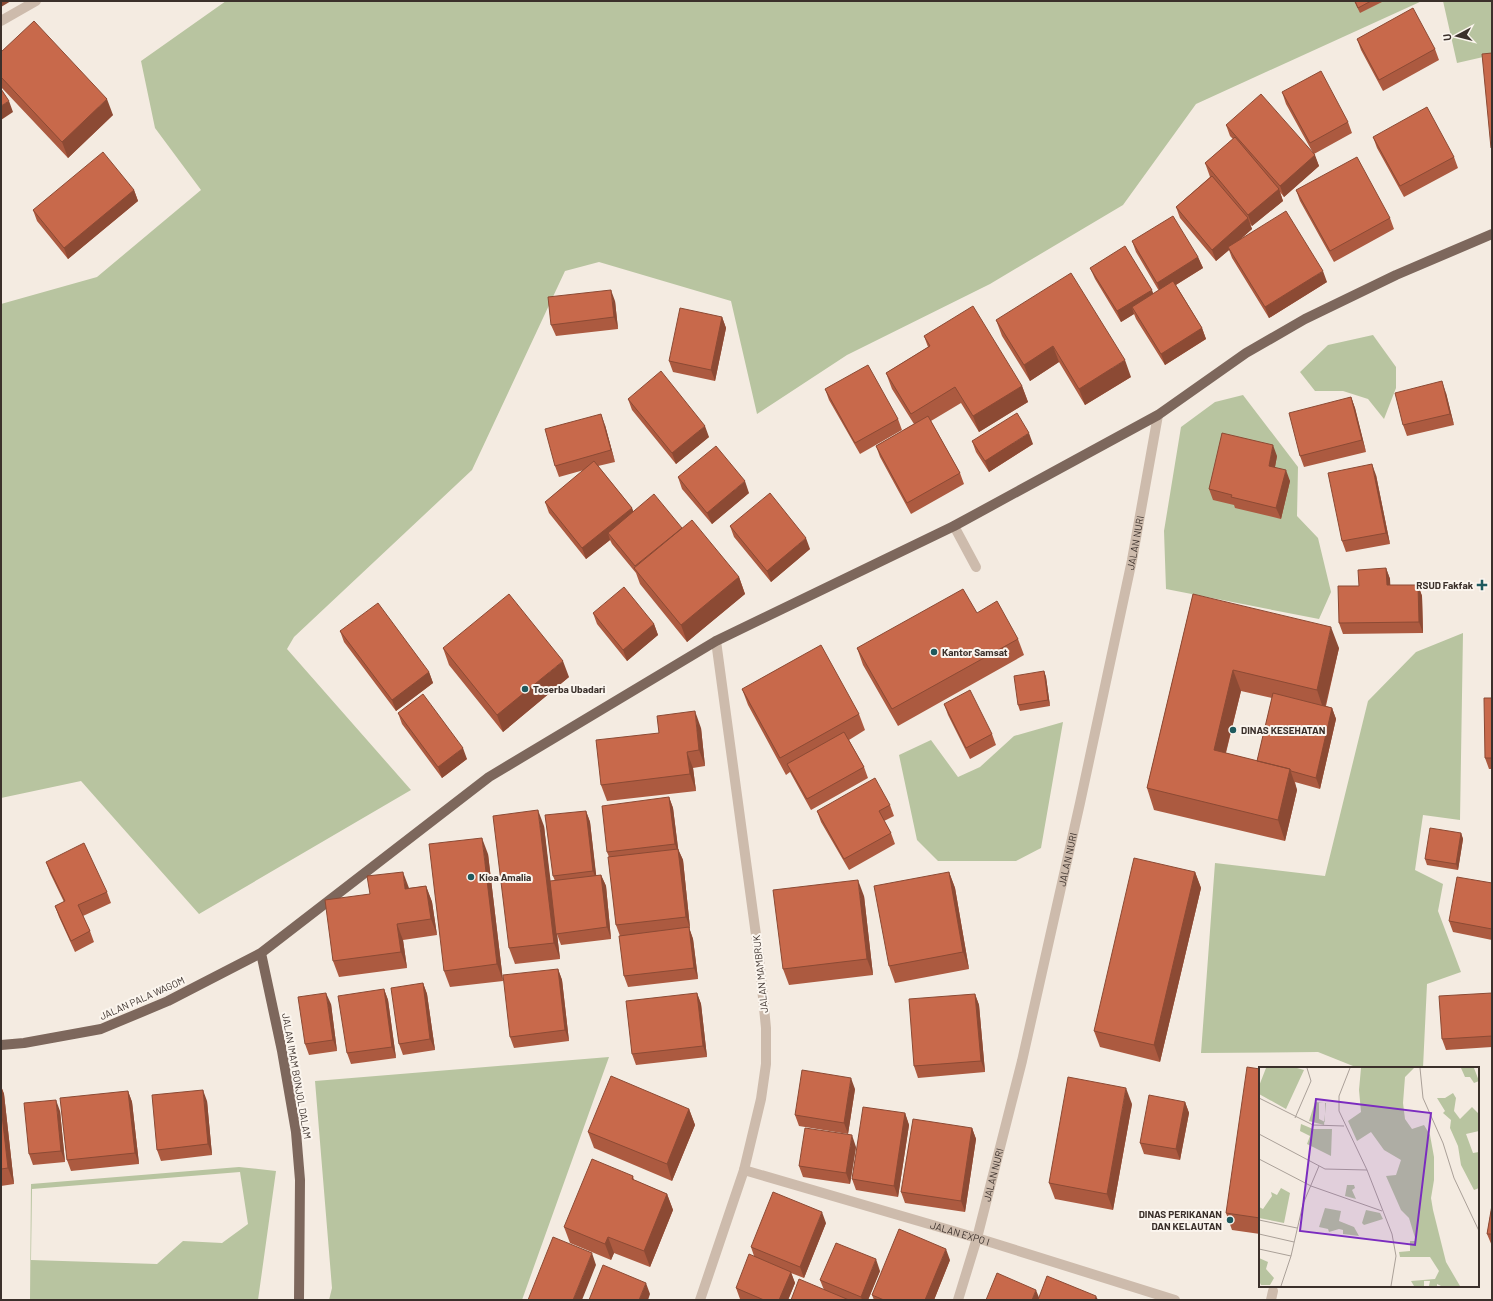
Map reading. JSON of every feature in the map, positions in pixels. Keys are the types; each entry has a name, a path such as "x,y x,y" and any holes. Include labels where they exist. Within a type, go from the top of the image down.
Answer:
{"main road":[{"name":"JALAN PALA WAGOM","path":"1,1045 24,1043 101,1029 168,1001 261,953 489,777 716,641 954,526 1158,415 1246,353 1305,319 1396,275 1492,234"},
{"name":"JALAN IMAM BONJOL DALAM","path":"261,953 282,1051 296,1132 300,1180 299,1300"}],"street":[{"path":"1,22 36,1"},
{"name":"JALAN NURI","path":"958,1300 977,1238 1022,1061 1080,803 1132,560 1158,415"},
{"path":"954,526 976,567"},
{"name":"JALAN MAMBRUK","path":"700,1300 744,1170 761,1099 766,1064 766,1028 759,957 716,641"},
{"name":"JALAN EXPO I","path":"744,1170 977,1238 1175,1300"}],"green space":[{"path":"226,1 1422,1 1196,104 1123,205 990,284 847,355 757,414 731,301 599,262 565,271 472,470 294,637 287,649 411,790 199,914 81,781 1,798 1,304 97,277 201,190 155,128 141,61"},
{"path":"1443,1 1492,1 1492,55 1457,63"},
{"path":"1373,335 1396,367 1396,388 1384,419 1368,399 1343,391 1315,391 1300,372 1328,345"},
{"path":"1243,395 1298,467 1297,516 1318,538 1331,592 1319,619 1166,589 1164,531 1181,427 1215,402"},
{"path":"1463,633 1460,820 1423,815 1415,870 1443,884 1438,911 1461,972 1427,984 1423,1067 1356,1067 1318,1052 1201,1053 1215,863 1325,876 1368,701 1416,652"},
{"path":"1063,722 1041,848 1016,861 938,861 917,840 899,755 931,740 958,777 980,767 1014,736"},
{"path":"609,1057 522,1300 329,1300 332,1288 315,1081"},
{"path":"239,1167 276,1171 258,1300 30,1300 31,1184","holes":["240,1172 248,1224 222,1243 183,1241 157,1264 31,1260 32,1189"]}],"building":[{"path":"1355,1 1371,1 1358,8"},
{"path":"1413,8 1435,49 1379,80 1357,39"},
{"path":"34,21 107,99 62,142 1,77 1,52"},
{"path":"1492,53 1492,147 1491,148 1482,54"},
{"path":"1321,71 1348,122 1310,143 1282,92"},
{"path":"1,89 9,101 1,106"},
{"path":"1261,94 1315,155 1280,186 1226,125"},
{"path":"1427,107 1454,157 1400,186 1373,137"},
{"path":"1235,137 1279,189 1248,215 1205,163"},
{"path":"103,152 134,190 64,248 33,210"},
{"path":"1357,157 1390,218 1330,251 1296,190"},
{"path":"1212,176 1248,218 1212,250 1176,207"},
{"path":"1286,211 1323,271 1265,307 1228,247"},
{"path":"1173,216 1198,257 1157,283 1132,241"},
{"path":"1125,246 1152,290 1117,311 1090,268"},
{"path":"1071,273 1125,360 1079,389 1053,346 1024,365 996,320"},
{"path":"1173,281 1202,328 1161,354 1132,307"},
{"path":"611,290 614,317 551,325 548,297"},
{"path":"973,306 1022,386 973,416 955,387 911,414 886,373 930,346 924,336"},
{"path":"680,308 722,317 711,370 669,361"},
{"path":"868,365 898,419 855,443 825,389"},
{"path":"661,371 705,426 672,453 628,399"},
{"path":"1442,381 1450,414 1403,425 1395,393"},
{"path":"1351,397 1362,440 1300,456 1289,413"},
{"path":"1017,413 1029,433 985,461 972,441"},
{"path":"601,414 611,450 555,466 545,429"},
{"path":"928,416 960,473 907,503 876,446"},
{"path":"1222,433 1273,445 1269,466 1286,470 1276,508 1231,497 1232,495 1209,489"},
{"path":"716,446 745,481 707,513 678,477"},
{"path":"594,461 632,508 582,548 545,502"},
{"path":"1372,464 1386,533 1342,541 1328,473"},
{"path":"770,493 806,538 767,571 730,526"},
{"path":"654,494 682,528 635,566 608,533"},
{"path":"692,520 739,577 681,625 634,568"},
{"path":"1386,568 1387,585 1418,585 1419,622 1339,623 1338,586 1359,586 1358,570"},
{"path":"624,587 654,624 623,650 593,613"},
{"path":"963,589 977,613 997,601 1018,639 892,709 857,648"},
{"path":"509,594 563,661 497,715 443,648"},
{"path":"1193,594 1331,627 1317,690 1233,670 1214,750 1290,769 1278,820 1147,788"},
{"path":"378,603 429,672 392,700 340,631"},
{"path":"821,645 859,714 780,758 742,689"},
{"path":"1044,671 1048,700 1018,705 1014,676"},
{"path":"970,690 992,734 966,748 944,704"},
{"path":"1273,693 1332,708 1316,778 1291,771 1290,769 1257,761"},
{"path":"423,694 463,748 438,767 398,713"},
{"path":"1484,698 1492,698 1492,758 1485,758"},
{"path":"695,711 699,750 687,752 690,774 601,785 596,740 659,733 657,716"},
{"path":"844,732 864,767 807,799 787,764"},
{"path":"875,778 890,805 879,811 891,833 844,859 817,811"},
{"path":"669,797 675,844 607,852 602,806"},
{"path":"538,810 554,943 509,948 493,816"},
{"path":"586,811 593,871 553,876 545,815"},
{"path":"1430,828 1461,833 1456,864 1425,859"},
{"path":"482,838 497,964 444,971 429,844"},
{"path":"84,843 107,892 78,905 90,931 71,941 55,906 65,901 46,862"},
{"path":"678,849 686,917 616,925 608,857"},
{"path":"1134,858 1195,872 1154,1045 1094,1031"},
{"path":"403,872 405,889 426,886 431,919 397,924 401,952 333,961 325,900 370,894 367,876"},
{"path":"949,872 963,952 889,966 874,886"},
{"path":"601,875 607,927 556,934 550,881"},
{"path":"1457,877 1492,883 1492,929 1449,921"},
{"path":"858,880 867,959 783,969 773,890"},
{"path":"689,927 694,968 624,976 619,936"},
{"path":"558,969 565,1030 510,1037 503,975"},
{"path":"423,983 430,1039 399,1044 391,988"},
{"path":"384,989 392,1047 347,1053 338,996"},
{"path":"326,993 333,1040 305,1044 298,997"},
{"path":"697,993 703,1046 632,1054 626,1001"},
{"path":"1492,993 1492,1036 1442,1039 1439,996"},
{"path":"975,994 981,1061 914,1066 909,999"},
{"path":"1247,1067 1259,1069 1259,1218 1226,1213"},
{"path":"802,1070 851,1078 844,1123 795,1115"},
{"path":"611,1076 689,1109 667,1164 588,1132"},
{"path":"1068,1077 1126,1088 1107,1194 1049,1183"},
{"path":"203,1090 208,1144 157,1150 152,1095"},
{"path":"128,1091 135,1153 67,1160 60,1098"},
{"path":"1149,1095 1185,1102 1176,1149 1140,1143"},
{"path":"56,1100 61,1151 29,1154 24,1103"},
{"path":"1,1106 8,1168 1,1169"},
{"path":"863,1107 905,1113 894,1186 852,1179"},
{"path":"913,1119 972,1128 961,1201 901,1192"},
{"path":"805,1128 852,1135 846,1173 799,1166"},
{"path":"592,1159 633,1176 632,1179 667,1194 644,1251 608,1237 605,1244 564,1227"},
{"path":"773,1192 822,1212 800,1267 751,1247"},
{"path":"1492,1205 1492,1234 1487,1234"},
{"path":"899,1229 946,1249 925,1300 884,1300 872,1295"},
{"path":"553,1237 592,1253 573,1300 528,1300"},
{"path":"836,1243 876,1259 861,1297 820,1280"},
{"path":"749,1254 791,1272 779,1300 764,1300 736,1288"},
{"path":"603,1265 646,1283 639,1300 589,1300"},
{"path":"997,1273 1036,1290 1032,1300 986,1300"},
{"path":"1047,1276 1096,1296 1095,1300 1038,1300"},
{"path":"799,1279 849,1300 791,1300"}],"place":[{"name":"RSUD Fakfak","path":"1482,585"},
{"name":"Kantor Samsat","path":"934,652"},
{"name":"Toserba Ubadari","path":"525,689"},
{"name":"DINAS KESEHATAN","path":"1233,730"},
{"name":"Kioa Amalia","path":"471,877"},
{"name":"DINAS PERIKANAN DAN KELAUTAN","path":"1230,1220"}]}
